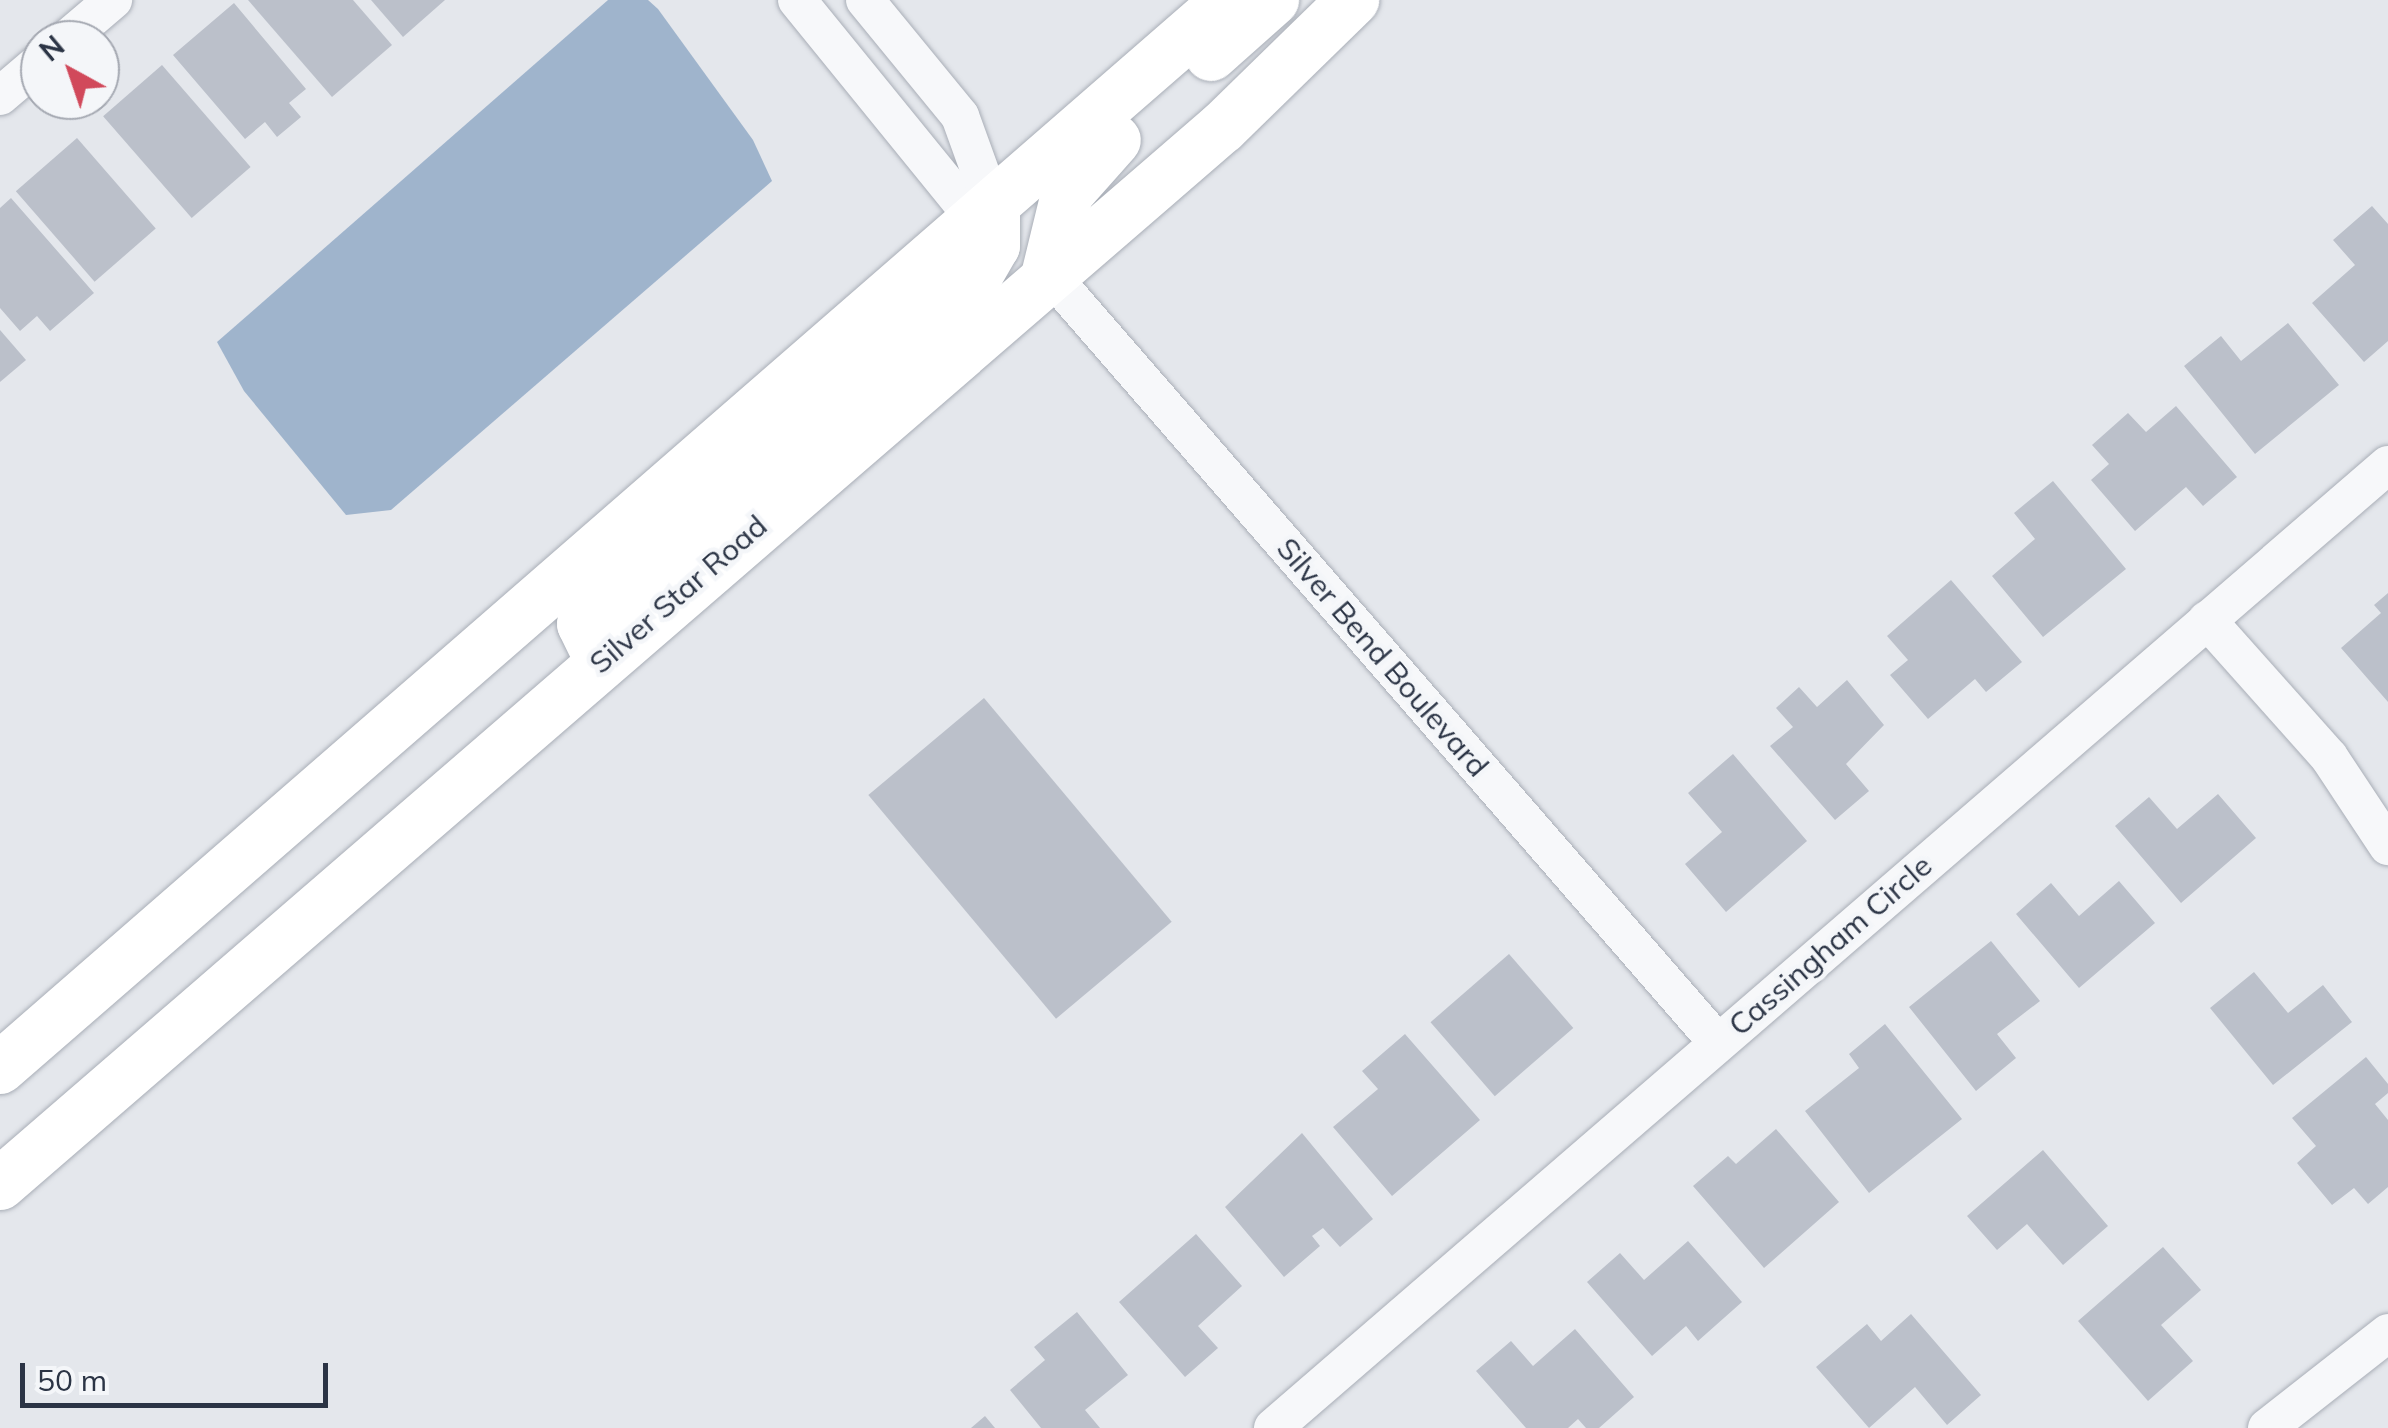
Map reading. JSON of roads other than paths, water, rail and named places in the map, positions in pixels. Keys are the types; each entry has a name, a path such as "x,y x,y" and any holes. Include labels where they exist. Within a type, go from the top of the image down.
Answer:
{"main road":[{"path":"0,1068 986,217 1228,0"},
{"path":"1048,272 1067,194 1087,166 1273,0"},
{"name":"Silver Star Road","path":"0,1184 1048,272 1223,126 1353,0"},
{"path":"602,660 583,624 910,344 976,276 994,246 986,217"}],"street":[{"path":"90,20 113,0"},
{"path":"797,0 986,217"},
{"path":"865,0 960,116 986,217"},
{"path":"0,96 20,79"},
{"name":"Silver Bend Boulevard","path":"1048,272 1717,1042"},
{"name":"Cassingham Circle","path":"1273,1428 2388,465"},
{"path":"2207,620 2329,757 2388,846"},
{"path":"2267,1428 2388,1333"}],"water":[{"path":"608,0 648,0 658,9 753,140 772,181 391,510 346,515 244,391 217,342"}]}
